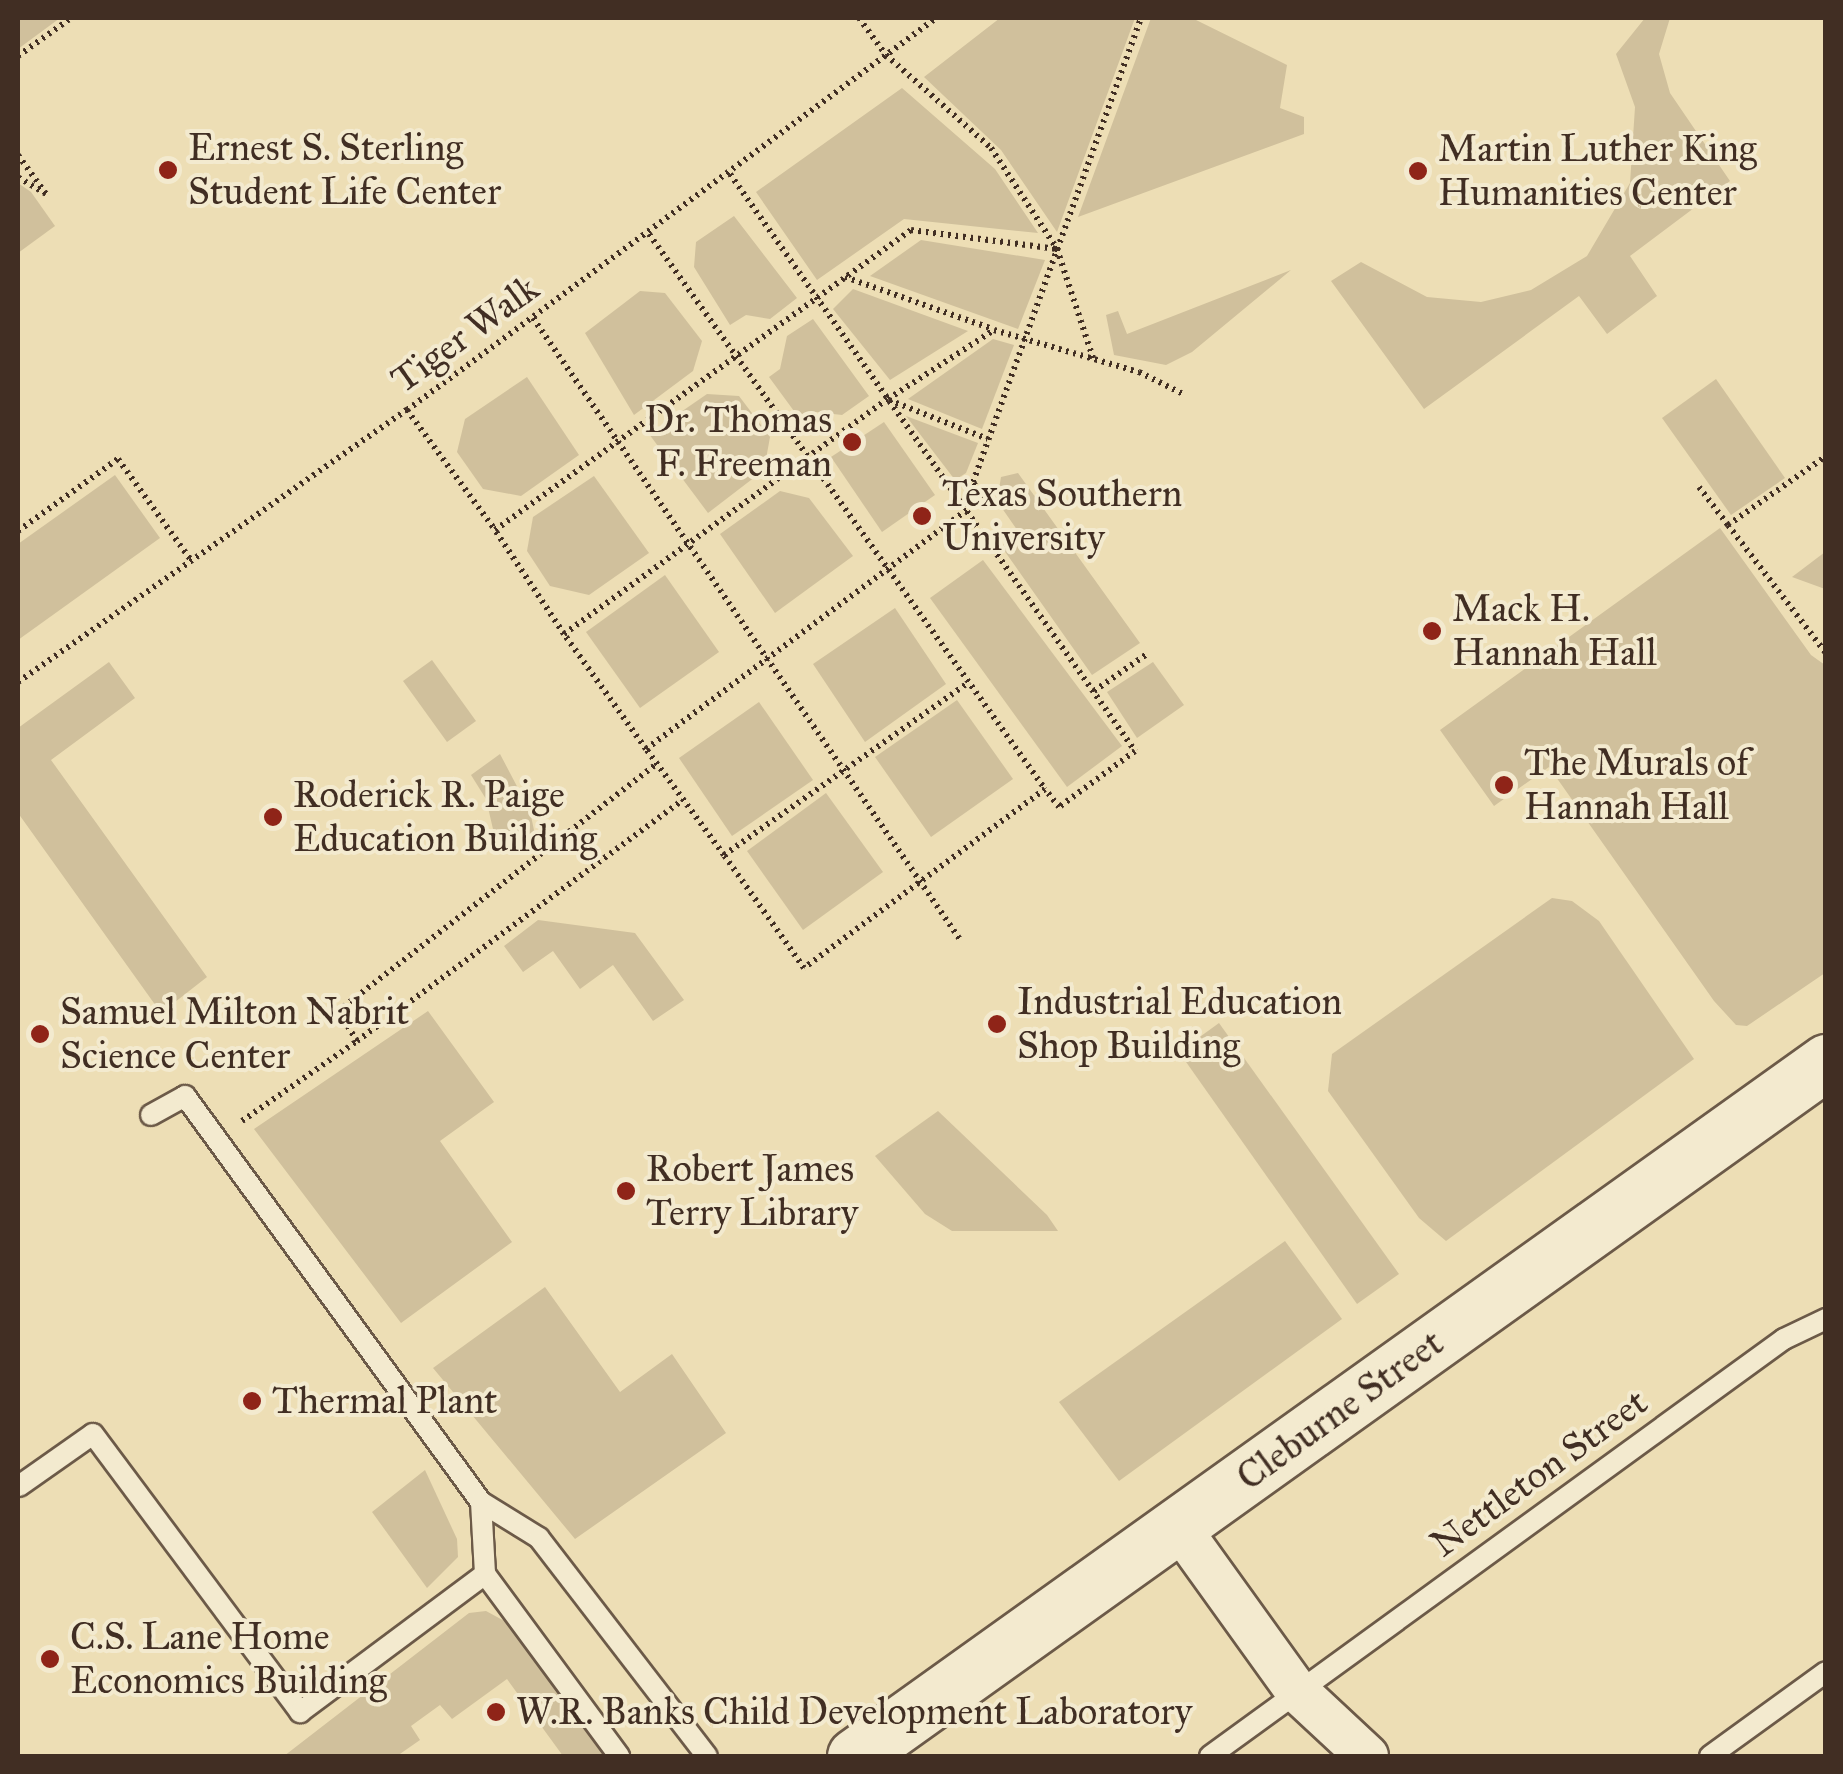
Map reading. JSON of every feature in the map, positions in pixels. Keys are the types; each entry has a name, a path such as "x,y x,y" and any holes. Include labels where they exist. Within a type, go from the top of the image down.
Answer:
{"main road":[{"name":"Cleburne Street","path":"855,1756 1826,1062"}],"street":[{"path":"1178,1526 1296,1690 1367,1756"}],"lane":[{"path":"151,1115 185,1096 481,1502 539,1538 707,1756"},
{"name":"Nettleton Street","path":"1210,1756 1784,1339 1826,1320"},
{"path":"18,1486 93,1434 300,1712 485,1574"},
{"path":"481,1502 485,1574 619,1756"},
{"path":"1710,1756 1826,1672"}],"path":[{"path":"18,56 70,18"},
{"path":"859,18 886,54 991,148 1057,249 1092,358"},
{"name":"Tiger Walk","path":"18,682 190,558 407,410 936,18"},
{"path":"646,749 889,572 983,498 973,482 1141,18"},
{"path":"18,154 46,194 18,176"},
{"path":"649,234 1059,807 1135,751 730,174"},
{"path":"494,530 733,354 911,230 1057,249"},
{"path":"846,277 994,330 1092,358 1183,394"},
{"path":"533,318 961,941"},
{"path":"564,634 688,540 994,330"},
{"path":"888,400 988,439"},
{"path":"407,410 804,968 1045,789"},
{"path":"1728,525 1826,456"},
{"path":"18,531 118,459 190,558"},
{"path":"1699,487 1826,653"},
{"path":"1094,691 1147,654"},
{"path":"724,855 968,683"},
{"path":"357,1041 338,1012 656,764"},
{"path":"216,1139 357,1041 684,800"}],"shaded area":[{"path":"18,18 60,18 18,49"},
{"path":"1000,18 1135,18 1057,232 1001,150 924,77"},
{"path":"1151,18 1192,18 1287,65 1280,108 1304,117 1304,134 1078,217"},
{"path":"1645,18 1670,18 1659,54 1670,93 1730,181 1630,256 1657,296 1607,334 1579,296 1424,409 1331,281 1361,262 1427,297 1481,302 1531,290 1587,256 1630,183 1635,107 1616,54"},
{"path":"902,88 995,169 1038,233 904,219 817,280 756,192"},
{"path":"18,183 31,192 55,226 18,253"},
{"path":"734,216 797,298 770,319 746,315 730,325 694,267 696,242"},
{"path":"921,240 1045,260 1018,329 870,276"},
{"path":"1291,270 1192,352 1166,365 1114,355 1106,315 1118,311 1127,334"},
{"path":"853,289 968,331 890,380 833,309"},
{"path":"640,291 665,293 702,341 693,371 634,415 585,333"},
{"path":"813,319 869,396 842,415 816,412 802,422 769,377 780,369 787,336"},
{"path":"993,339 1014,345 982,429 908,399"},
{"path":"527,377 579,455 521,496 483,489 457,452 465,419"},
{"path":"1716,379 1785,478 1731,515 1662,418"},
{"path":"707,394 739,396 770,437 764,470 708,513 649,434"},
{"path":"906,416 978,443 966,473 955,480"},
{"path":"884,422 935,495 882,532 831,457"},
{"path":"1018,473 1140,643 1092,675 1001,546 1020,534 997,501 1001,477"},
{"path":"115,475 160,538 18,640 18,544"},
{"path":"594,476 649,553 589,595 550,586 527,551 533,517"},
{"path":"780,491 809,498 853,556 775,613 720,534"},
{"path":"1720,528 1811,655 1825,665 1825,973 1747,1026 1736,1025 1714,1001 1549,767 1494,806 1440,730"},
{"path":"1825,552 1825,589 1792,577"},
{"path":"983,560 1122,746 1067,787 930,598"},
{"path":"665,575 719,652 640,708 586,632"},
{"path":"895,608 946,684 865,742 813,664"},
{"path":"432,660 476,721 447,742 403,681"},
{"path":"109,662 135,698 51,760 207,977 161,1013 18,813 18,728"},
{"path":"1153,662 1184,705 1137,738 1107,692"},
{"path":"957,700 1013,779 931,837 875,757"},
{"path":"759,702 813,780 732,836 679,758"},
{"path":"500,754 530,811 535,835 496,842 486,799 471,775"},
{"path":"826,793 883,872 803,930 747,851"},
{"path":"1552,898 1572,901 1599,921 1694,1059 1446,1241 1419,1218 1328,1091 1332,1054"},
{"path":"538,920 635,933 684,1000 653,1021 613,965 580,989 553,951 523,972 504,946"},
{"path":"428,1011 494,1102 440,1141 512,1242 401,1323 254,1129"},
{"path":"1219,1023 1399,1274 1357,1304 1179,1052"},
{"path":"938,1111 1047,1215 1058,1231 952,1231 925,1214 875,1156"},
{"path":"1285,1241 1342,1319 1119,1481 1059,1402"},
{"path":"545,1287 620,1392 672,1354 726,1433 575,1539 433,1368"},
{"path":"425,1470 457,1539 458,1557 427,1588 372,1512"},
{"path":"486,1611 512,1625 605,1756 563,1756 507,1679 452,1719 440,1705 411,1726 420,1740 397,1756 284,1756 469,1613"}],"place":[{"name":"Ernest S. Sterling Student Life Center","path":"168,170"},
{"name":"Martin Luther King Humanities Center","path":"1418,171"},
{"name":"Dr. Thomas F. Freeman","path":"852,442"},
{"name":"Texas Southern University","path":"922,516"},
{"name":"Mack H. Hannah Hall","path":"1432,631"},
{"name":"The Murals of Hannah Hall","path":"1504,785"},
{"name":"Roderick R. Paige Education Building","path":"273,817"},
{"name":"Industrial Education Shop Building","path":"997,1024"},
{"name":"Samuel Milton Nabrit Science Center","path":"40,1034"},
{"name":"Robert James Terry Library","path":"626,1191"},
{"name":"Thermal Plant","path":"252,1401"},
{"name":"C.S. Lane Home Economics Building","path":"50,1659"},
{"name":"W.R. Banks Child Development Laboratory","path":"496,1712"}]}
